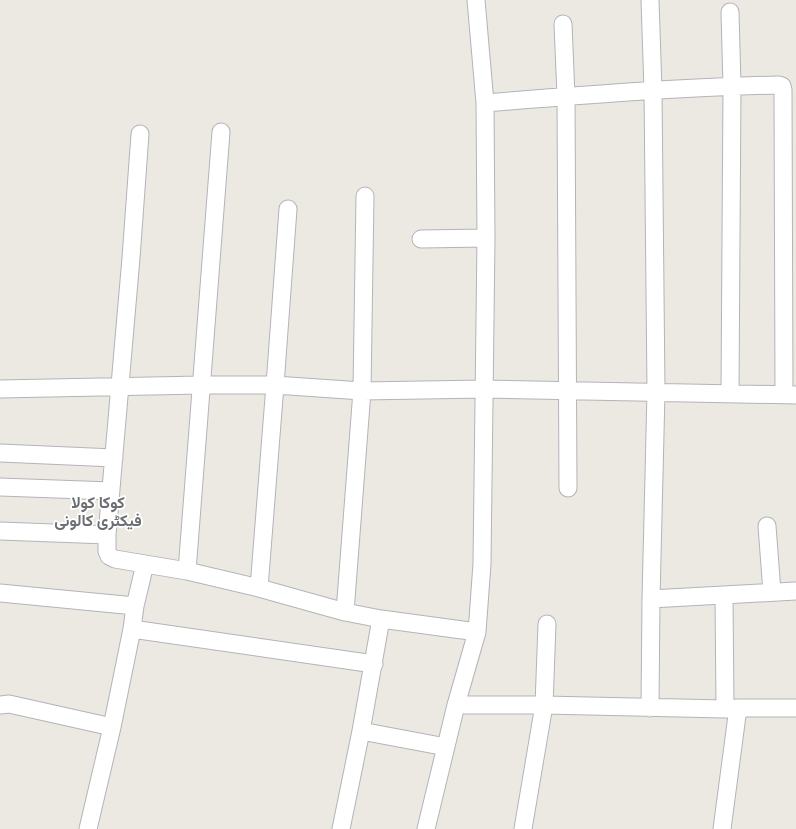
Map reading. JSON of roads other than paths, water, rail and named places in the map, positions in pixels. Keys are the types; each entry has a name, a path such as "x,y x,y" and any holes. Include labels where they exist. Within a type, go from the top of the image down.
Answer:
{"street":[{"path":"426,829 456,705 477,632 482,564 486,238 485,103 476,0"},
{"path":"650,0 653,90 656,392 650,708"},
{"path":"730,12 732,86 730,393"},
{"path":"563,24 566,96 568,488"},
{"path":"0,389 119,386 275,385 362,391 484,388 790,395 782,86 732,86 653,90 485,103"},
{"path":"187,571 221,132"},
{"path":"140,134 107,535 107,551 109,556 115,559 187,571 259,588 345,612 381,619 477,632"},
{"path":"345,612 362,391 365,196"},
{"path":"259,588 288,209"},
{"path":"421,239 486,238"},
{"path":"0,453 114,458"},
{"path":"0,487 111,490"},
{"path":"767,526 772,592"},
{"path":"0,531 107,535"},
{"path":"88,829 112,727 132,629 135,606 145,564"},
{"path":"651,599 796,591"},
{"path":"0,593 135,606"},
{"path":"722,829 732,708 724,595"},
{"path":"341,829 374,664 381,619"},
{"path":"523,829 544,705 547,624"},
{"path":"132,629 374,664"},
{"path":"0,705 9,704 112,727"},
{"path":"456,705 544,705 650,708 796,708"},
{"path":"361,732 446,747"}],"district":[{"name":"کوکا کولا فیکٹری کالونی","path":"98,511"}]}
